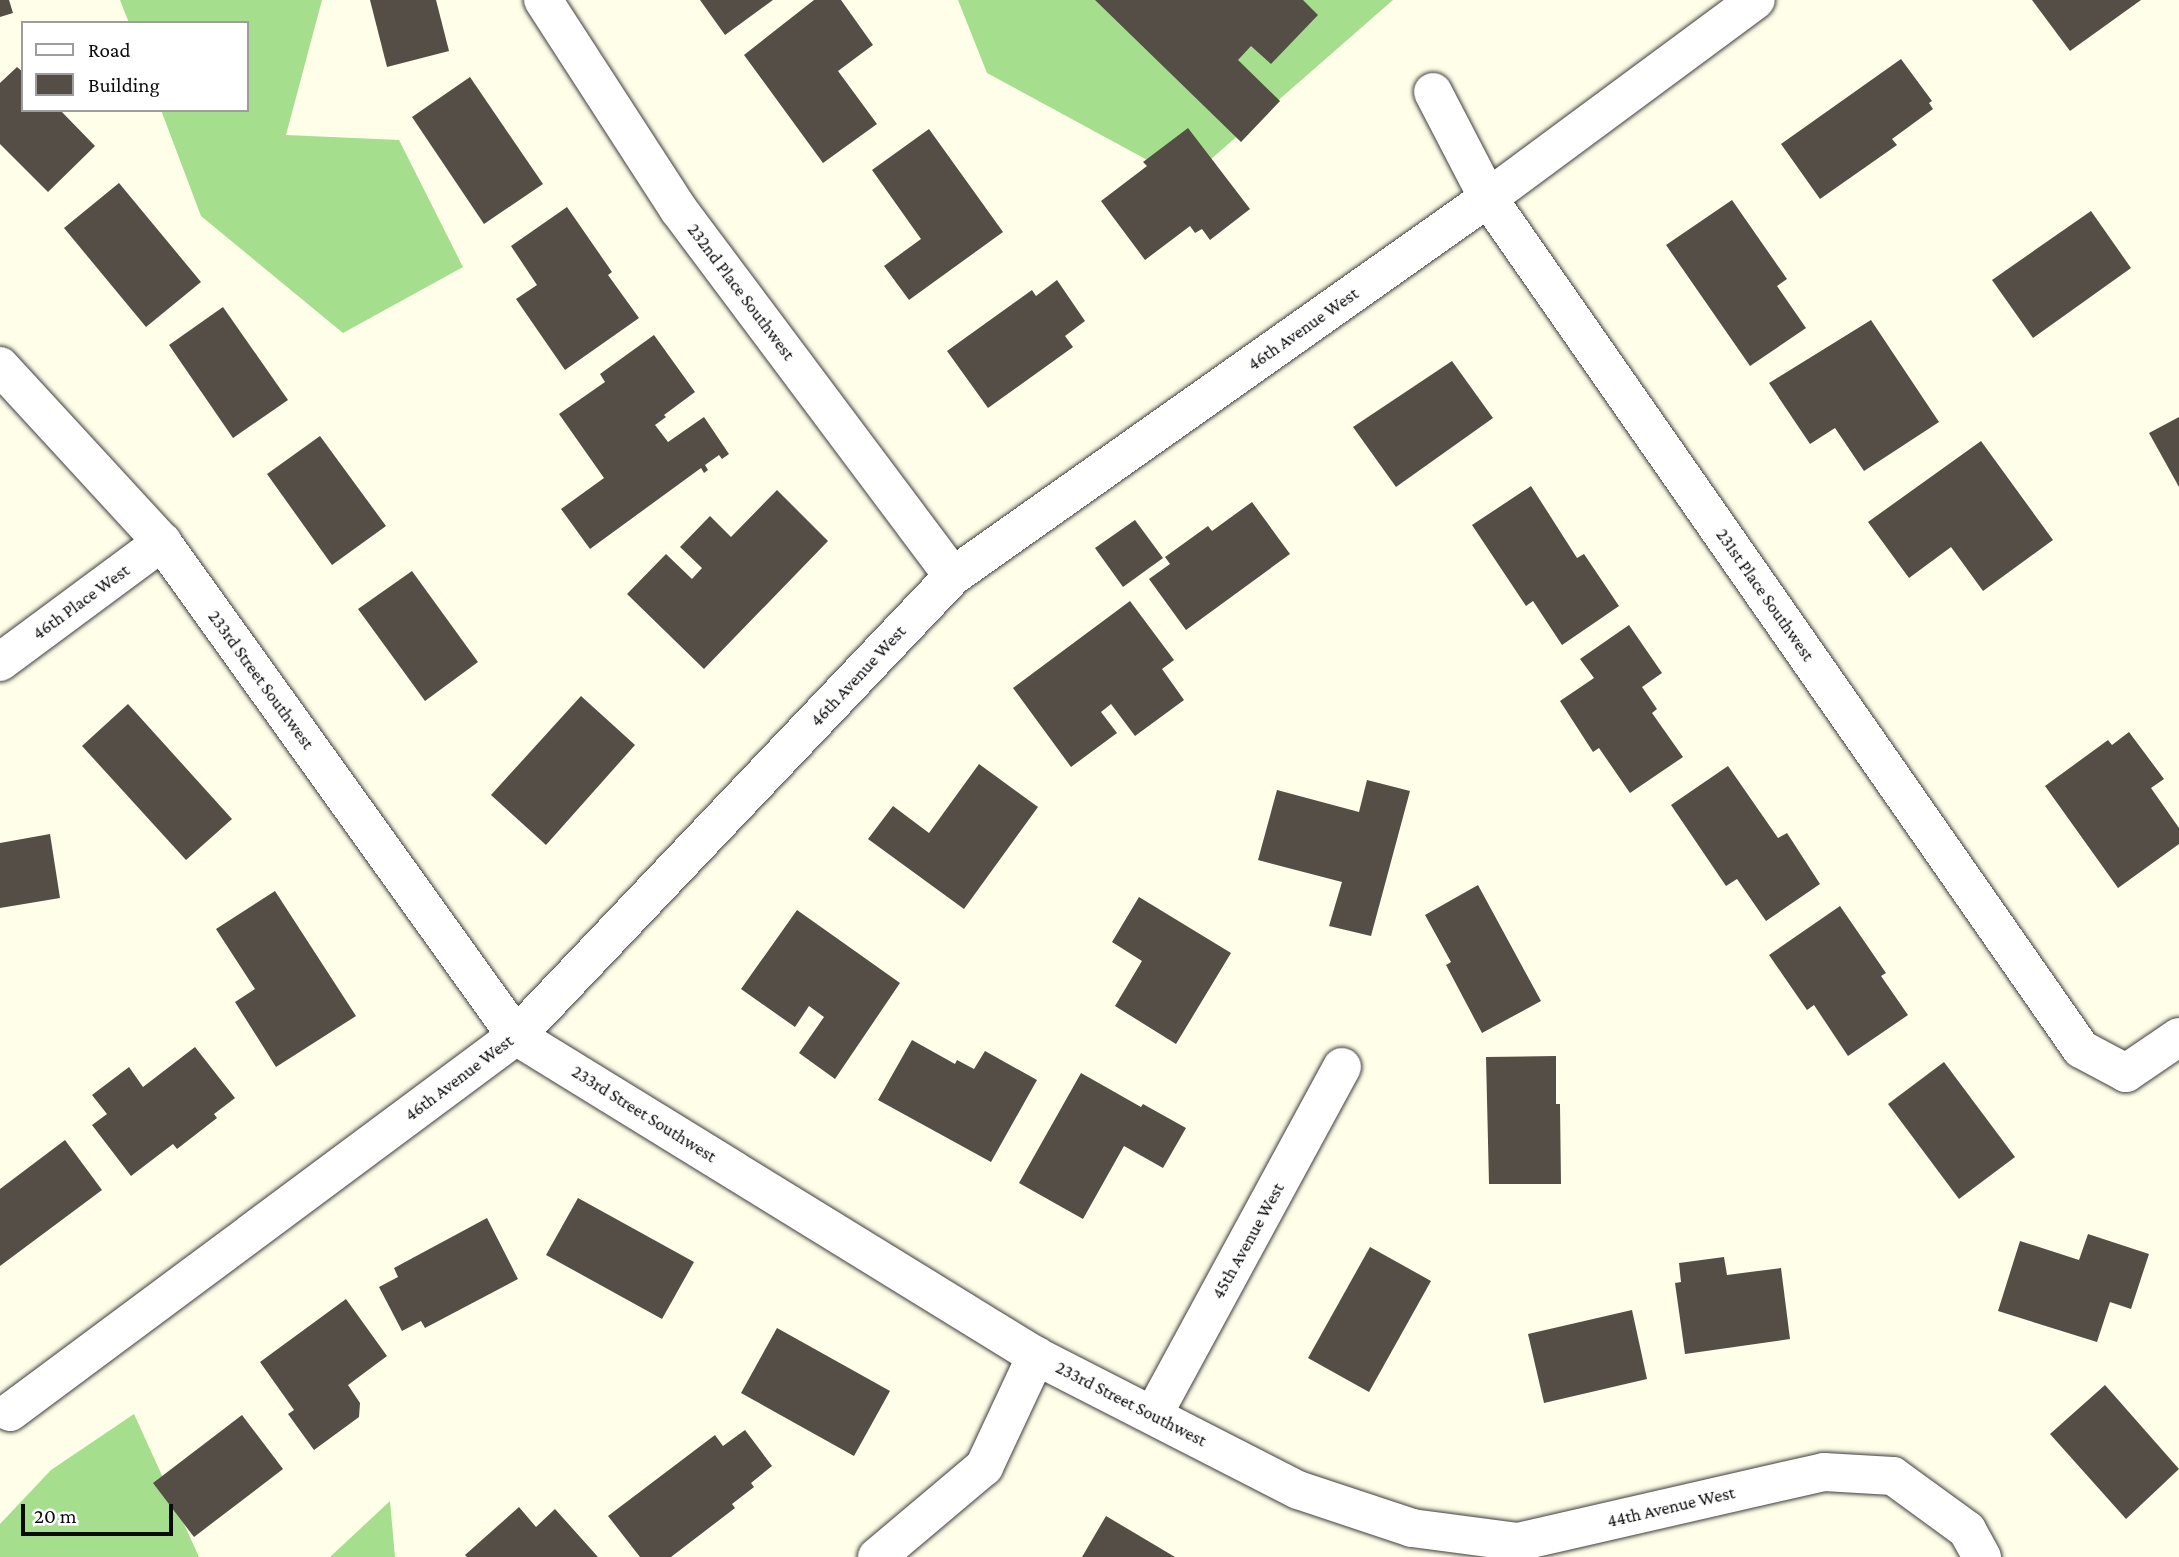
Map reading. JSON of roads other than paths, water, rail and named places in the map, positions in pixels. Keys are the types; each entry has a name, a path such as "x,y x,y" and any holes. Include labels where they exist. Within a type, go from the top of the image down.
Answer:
{"street":[{"name":"232nd Place Southwest","path":"543,0 679,210 953,576"},
{"name":"46th Avenue West","path":"10,1412 516,1036 953,576 1488,198 1756,0"},
{"name":"231st Place Southwest","path":"1433,92 1488,198 2081,1048 2126,1073 2179,1037"},
{"name":"233rd Street Southwest","path":"0,366 162,542 516,1036 1036,1356 1298,1490 1412,1528 1518,1550"},
{"name":"46th Place West","path":"0,662 162,542"},
{"name":"45th Avenue West","path":"1153,1415 1342,1067"},
{"path":"877,1557 984,1468 1036,1356"},
{"name":"44th Avenue West","path":"1518,1550 1824,1472 1893,1476 1967,1530 1982,1557"}]}
